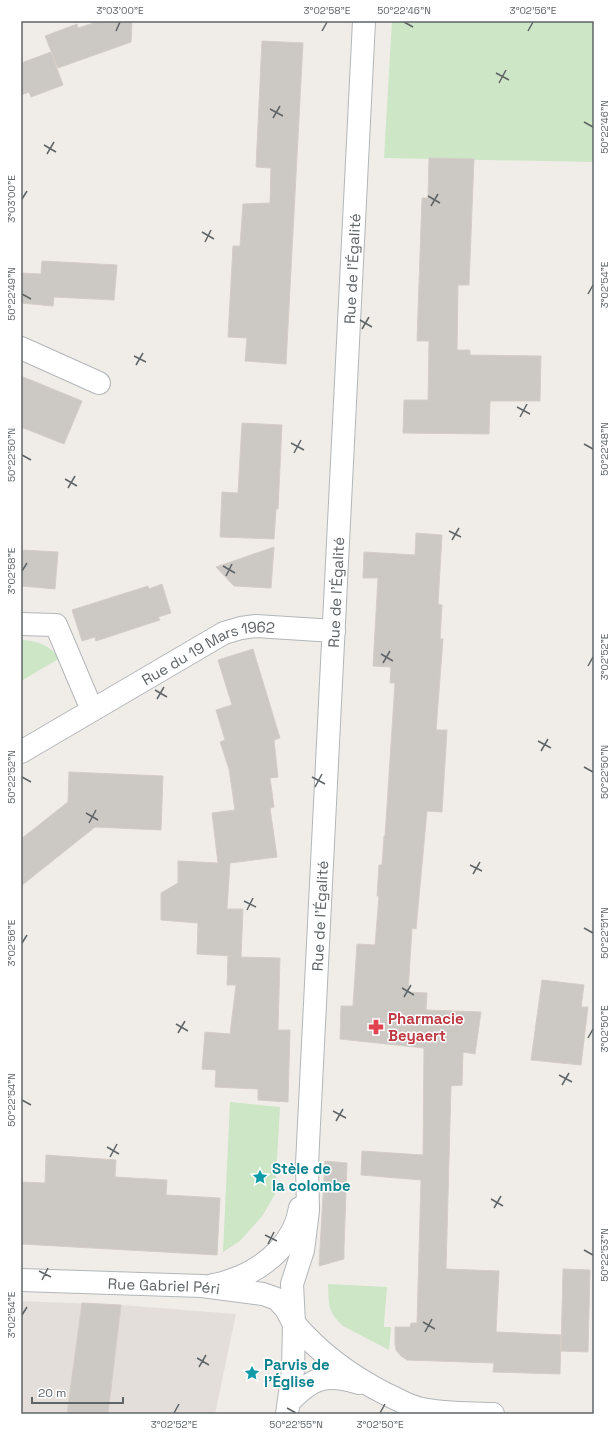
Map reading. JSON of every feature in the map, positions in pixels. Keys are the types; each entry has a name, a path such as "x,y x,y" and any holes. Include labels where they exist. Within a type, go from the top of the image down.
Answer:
{"street":[{"name":"Rue de l'Égalité","path":"288,1408 293,1370 294,1323 292,1284 303,1250 308,1210 307,1164 364,21"},
{"path":"21,348 99,383"},
{"path":"21,624 56,625 92,710"},
{"name":"Rue du 19 Mars 1962","path":"21,752 224,633 241,628 256,626 334,631"},
{"name":"Rue de l'Égalité","path":"202,1286 226,1282 248,1273 268,1261 281,1247 292,1232 299,1216 307,1164"},
{"name":"Rue Gabriel Péri","path":"21,1280 202,1286 264,1294 277,1299 294,1323 309,1340 327,1356 374,1387"},
{"path":"288,1408 306,1386 313,1381 338,1377 374,1387 421,1409 454,1413 493,1414"}],"shaded area":[{"path":"21,1301 121,1305 236,1314 215,1414 21,1414"}],"green space":[{"path":"392,21 594,21 594,162 384,158"},
{"path":"21,640 43,644 60,658 21,681"},
{"path":"230,1102 280,1107 275,1194 263,1215 240,1241 223,1252"},
{"path":"328,1284 387,1287 384,1327 391,1327 389,1350 343,1326 338,1321 331,1312"}],"building":[{"path":"100,21 132,21 131,42 58,68 45,36 77,24 78,28"},
{"path":"262,41 303,43 286,364 245,361 247,338 228,337 233,246 240,246 243,204 270,203 271,168 256,167"},
{"path":"51,52 63,85 31,97 29,92 21,95 21,63"},
{"path":"429,158 474,159 469,285 458,285 457,350 470,350 470,355 541,356 540,401 490,401 489,434 403,433 404,400 428,400 429,341 417,341 422,198 428,198"},
{"path":"42,261 117,265 114,300 54,297 53,306 21,303 21,273 41,274"},
{"path":"21,376 82,401 64,444 21,427"},
{"path":"242,423 282,425 278,509 276,509 274,539 220,537 222,492 238,493"},
{"path":"416,533 442,535 438,604 442,605 440,639 443,639 436,730 447,730 442,812 427,811 416,929 412,928 408,992 427,993 426,1010 481,1012 475,1054 463,1052 462,1085 451,1086 446,1269 499,1271 496,1332 561,1335 560,1374 493,1372 494,1363 407,1360 401,1356 396,1350 395,1327 410,1327 411,1323 417,1323 421,1180 361,1175 362,1151 423,1155 424,1048 340,1039 341,1006 353,1006 357,944 375,945 379,896 377,896 379,865 382,865 385,836 395,683 390,683 391,667 373,666 378,578 363,578 364,552 415,555"},
{"path":"274,547 271,588 234,586 216,567"},
{"path":"21,550 58,552 55,589 21,586"},
{"path":"162,584 171,613 158,617 160,620 96,641 95,637 82,641 72,610 148,586 149,589"},
{"path":"253,649 280,738 274,740 278,777 270,778 274,807 270,808 277,857 230,863 227,909 243,909 241,957 280,958 278,1030 290,1030 288,1102 258,1100 258,1089 215,1087 216,1070 202,1069 205,1032 230,1034 236,985 227,985 228,956 232,956 197,954 198,923 161,920 161,893 178,883 178,861 218,863 212,813 235,810 229,769 220,742 225,740 216,710 232,705 218,660"},
{"path":"69,772 163,776 161,830 95,827 21,886 21,839 68,802"},
{"path":"542,980 584,985 581,1007 588,1007 581,1065 531,1060"},
{"path":"46,1155 116,1160 115,1177 167,1180 166,1195 220,1198 217,1255 21,1244 21,1182 45,1183"},
{"path":"325,1161 347,1163 344,1259 319,1266"},
{"path":"563,1269 590,1270 588,1352 561,1351"},
{"path":"82,1303 121,1305 108,1414 67,1414"}],"place":[{"name":"Pharmacie Beyaert","path":"376,1027"},
{"name":"Stèle de la colombe","path":"260,1177"},
{"name":"Parvis de l'Église","path":"252,1373"}]}
